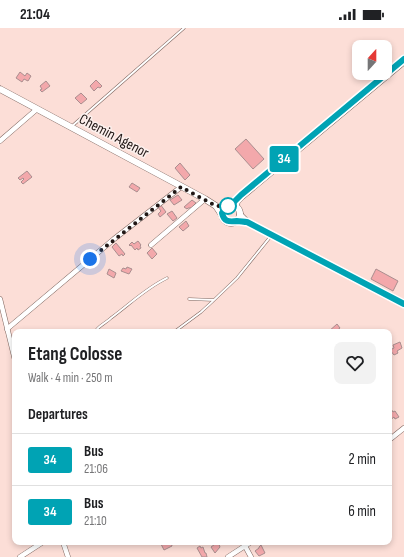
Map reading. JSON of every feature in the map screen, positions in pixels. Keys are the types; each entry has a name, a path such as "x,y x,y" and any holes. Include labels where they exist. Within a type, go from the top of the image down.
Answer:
{"main road":[{"name":"Chemin Agenor","path":"0,89 204,199 216,206 222,215"},
{"path":"216,206 238,208 240,215 247,222 404,304"},
{"path":"229,206 223,210 222,215 225,219 229,222 247,222"},
{"path":"236,221 240,215"}],"street":[{"path":"0,141 37,109"},
{"path":"7,329 114,240 181,187"},
{"path":"151,245 204,199"},
{"path":"0,299 12,348"},
{"path":"392,436 404,428"},
{"path":"20,557 38,545"},
{"path":"64,545 68,557"},
{"path":"228,557 245,546 251,557"}],"lane":[{"path":"70,127 184,28"},
{"path":"229,206 404,59"},
{"path":"238,208 239,202 243,198 404,64"},
{"path":"178,329 202,312 237,278 271,235"},
{"path":"97,329 149,288 167,278"},
{"path":"189,299 214,300"}],"building":[{"path":"20,72 25,76 27,73 31,76 28,81 24,79 22,82 16,78"},
{"path":"96,80 102,86 100,88 98,87 94,91 90,86"},
{"path":"46,81 50,86 42,92 40,90 42,89 40,86"},
{"path":"81,93 87,99 81,104 75,98"},
{"path":"246,139 264,159 253,169 235,149"},
{"path":"180,163 190,175 185,180 175,168"},
{"path":"27,171 32,177 23,184 21,182 24,179 23,178 20,180 18,178"},
{"path":"132,183 140,188 137,192 129,187"},
{"path":"178,195 182,200 174,205 170,200"},
{"path":"192,200 196,203 191,208 187,209 184,207"},
{"path":"160,204 166,212 160,217 158,214 161,211 157,206"},
{"path":"172,211 177,218 173,221 167,214"},
{"path":"186,221 189,226 183,231 179,227"},
{"path":"138,241 141,248 138,250 137,248 135,250 131,245 129,245 132,242 134,244"},
{"path":"116,243 125,254 123,256 122,254 119,256 112,247"},
{"path":"152,248 157,254 152,259 147,253"},
{"path":"127,267 132,269 129,274 121,271 123,268 126,269"},
{"path":"109,269 116,273 114,278 107,274"},
{"path":"376,269 398,281 393,291 371,279"},
{"path":"337,324 340,328 339,329 331,329"},
{"path":"400,342 402,348 394,355 392,352 392,349 394,348 393,345"},
{"path":"392,410 393,412 395,411 399,417 395,419 394,417 392,419"},
{"path":"162,545 172,545 172,546 164,550"},
{"path":"214,545 219,545 220,547 215,553 211,547"},
{"path":"261,545 265,553 259,556 255,551"},
{"path":"200,546 201,548 203,547 207,557 202,557 197,548"}],"bus line":[{"name":"34","path":"404,59 231,205 226,206 222,213 226,221 247,222 404,304"}],"route":[{"path":"90,259 181,187 216,206 228,206"}]}
